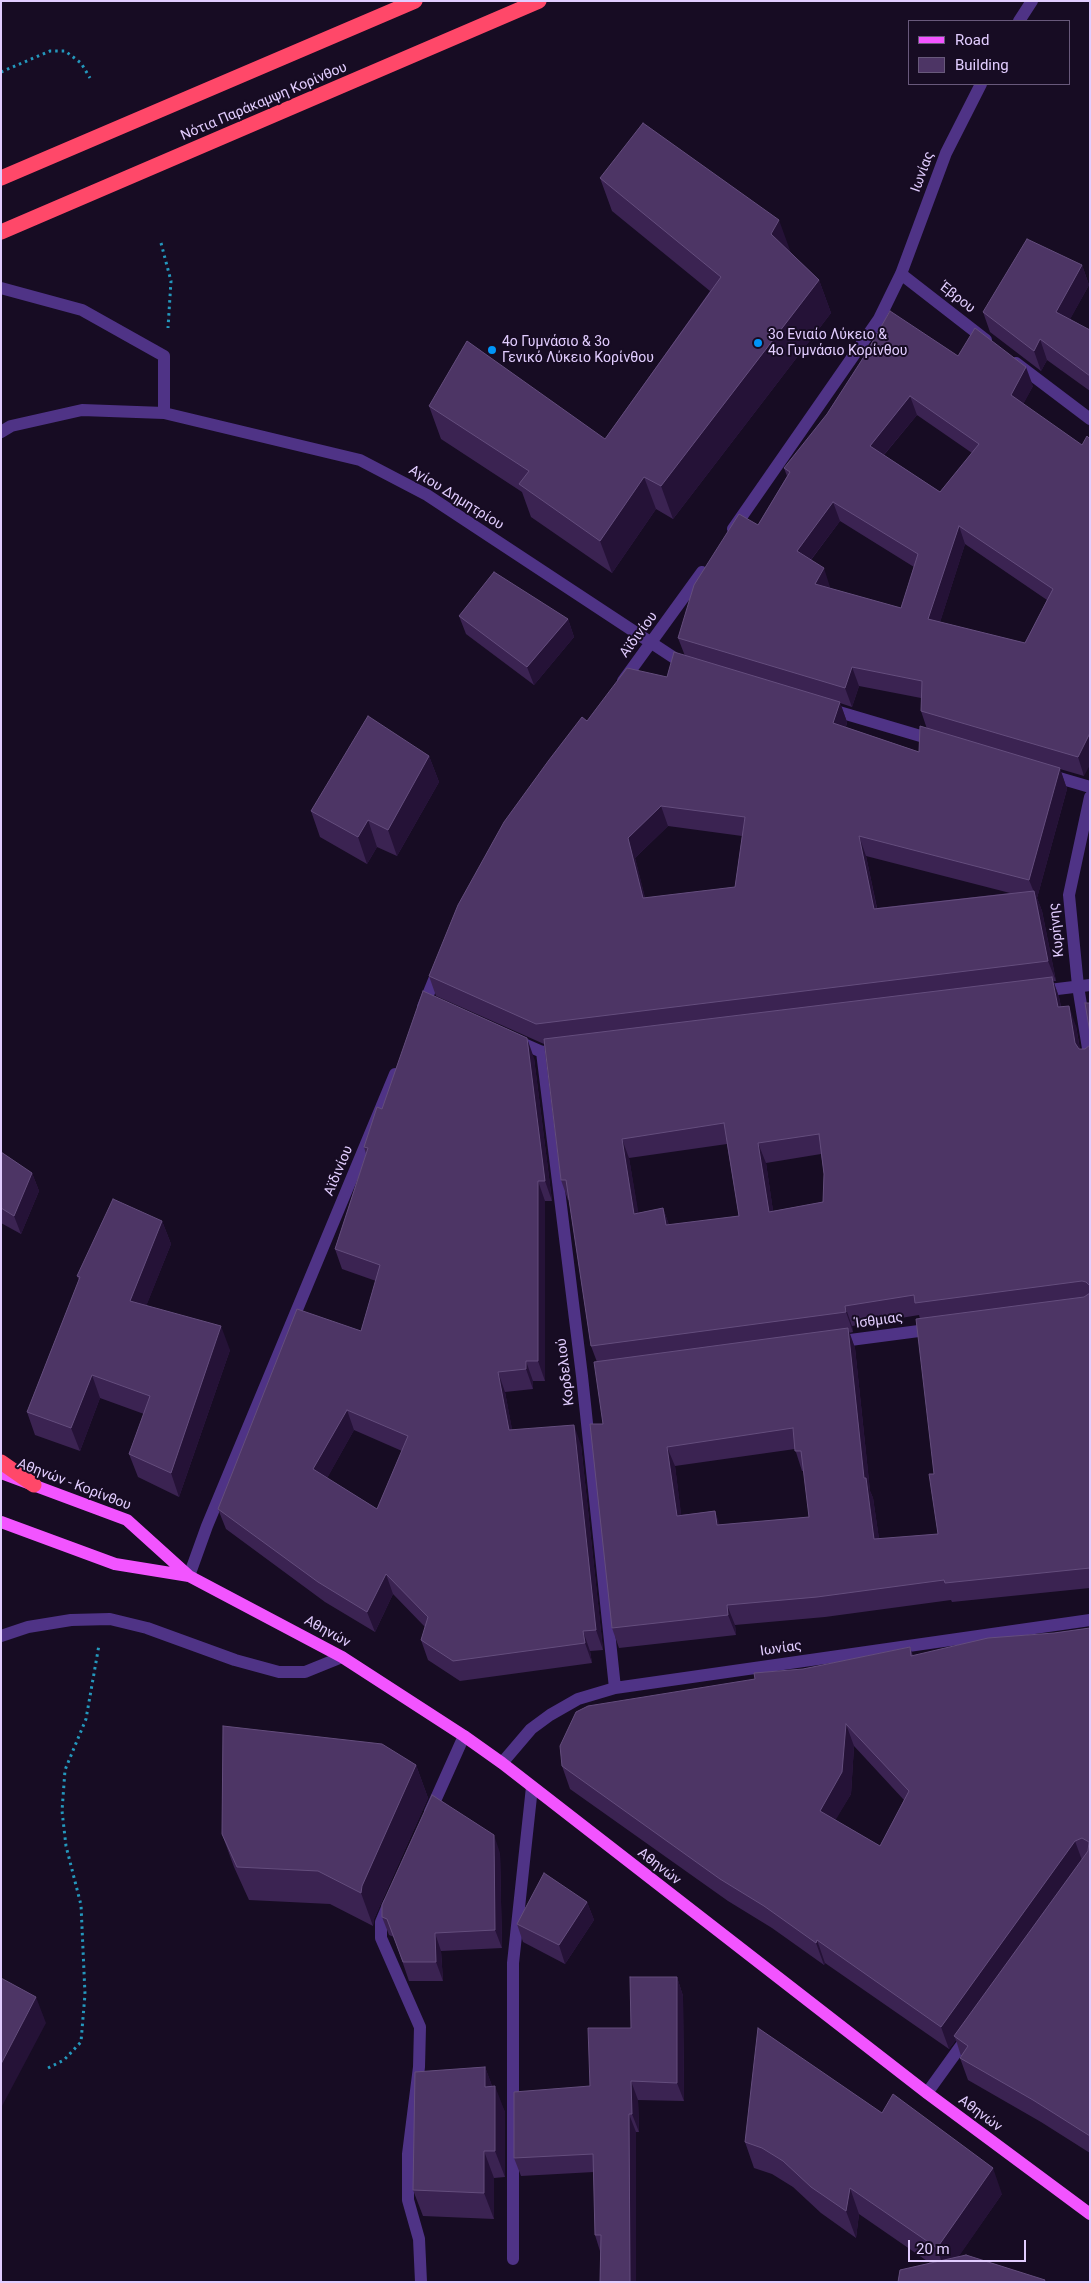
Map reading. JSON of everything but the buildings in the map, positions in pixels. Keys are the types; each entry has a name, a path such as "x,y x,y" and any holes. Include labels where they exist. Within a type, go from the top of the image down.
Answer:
{"highway":[{"path":"1,178 415,1"},
{"name":"Νότια Παράκαμψη Κορίνθου","path":"1,232 539,1"},
{"path":"1,1462 34,1485"}],"main road":[{"name":"Αθηνών - Κορίνθου","path":"1,1473 127,1520 189,1576"},
{"path":"1,1522 115,1564 189,1576"},
{"name":"Αθηνών","path":"189,1576 342,1657 464,1736 502,1763 927,2093 1090,2214"}],"street":[{"path":"1020,20 1032,1"},
{"name":"Ιωνίας","path":"901,274 946,153 980,85"},
{"path":"726,540 879,319 901,274"},
{"name":"Έβρου","path":"901,274 1090,419"},
{"path":"1,288 82,310 164,356 164,413"},
{"name":"Αγίου Δημητρίου","path":"1,432 11,426 82,410 164,413 360,460 427,495 681,664 700,670"},
{"name":"Αϊδινίου","path":"617,689 652,644 708,564"},
{"path":"814,704 947,744"},
{"path":"1033,770 1090,787"},
{"name":"Κυρήνης","path":"1090,797 1069,895 1084,986 1090,1061"},
{"path":"418,1018 430,1002 445,954"},
{"path":"1030,992 1084,986"},
{"path":"506,1036 542,1052 571,1049"},
{"name":"Κορδελιού","path":"542,1052 587,1375 615,1688"},
{"name":"Αϊδινίου","path":"189,1576 207,1526 399,1065"},
{"name":"Ίσθμιας","path":"826,1344 943,1328"},
{"path":"1,1636 28,1627 71,1620 110,1619 147,1628 235,1660 279,1672 305,1672 342,1657"},
{"name":"Ιωνίας","path":"502,1763 531,1729 550,1715 578,1699 615,1688 1090,1620"},
{"path":"424,1825 464,1736"},
{"path":"513,2259 513,1963 532,1787"},
{"path":"396,1887 381,1922 381,1938 420,2027 418,2067 408,2154 408,2200 418,2239 421,2282"},
{"path":"927,2093 974,2029"}],"path":[{"path":"1,72 50,52 65,52 81,63 90,78"},
{"path":"161,243 171,281 170,312 164,356"},
{"path":"48,2068 64,2060 81,2042 85,1994 81,1906 66,1846 62,1811 65,1770 86,1719 98,1648 110,1619"}],"place":[{"name":"3ο Ενιαίο Λύκειο & 4ο Γυμνάσιο Κορίνθου","path":"758,343"},
{"name":"4ο Γυμνάσιο & 3ο Γενικό Λύκειο Κορίνθου","path":"492,350"}]}
